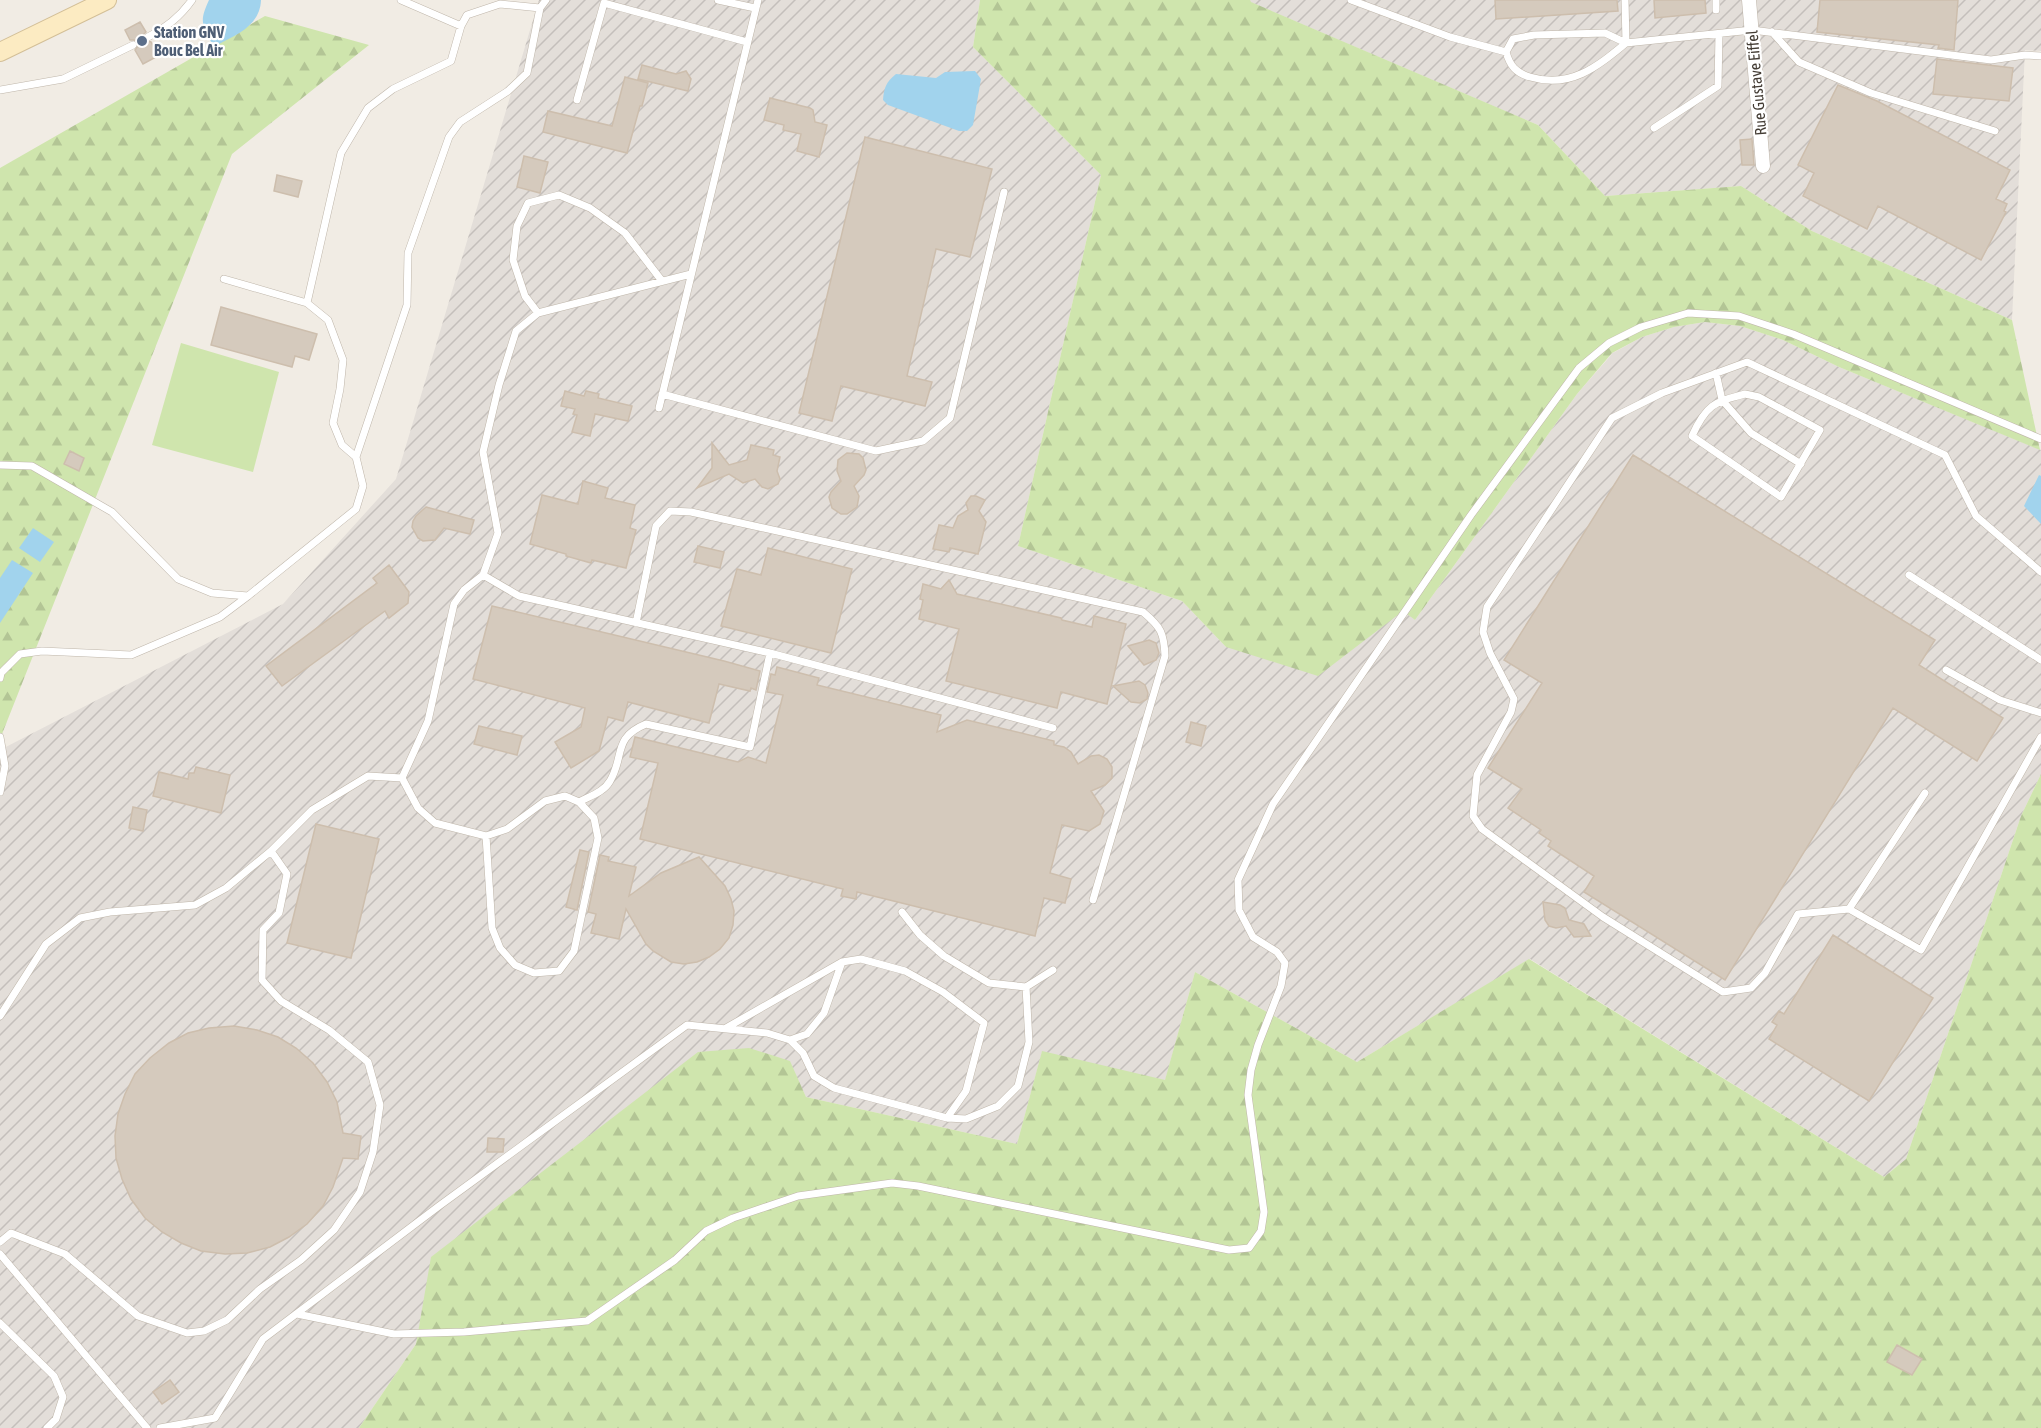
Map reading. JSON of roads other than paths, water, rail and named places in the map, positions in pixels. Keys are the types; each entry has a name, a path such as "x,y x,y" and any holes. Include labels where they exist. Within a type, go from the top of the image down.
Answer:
{"street":[{"path":"0,52 107,0"},
{"name":"Rue Gustave Eiffel","path":"1749,0 1763,166"}],"lane":[{"path":"148,37 170,24 192,0"},
{"path":"401,0 461,26"},
{"path":"0,678 1,673 20,654 42,651 131,655 220,617 356,509 363,486 356,457 407,306 408,253 449,137 460,122 508,91 526,73 540,8 546,0"},
{"path":"718,0 755,8"},
{"path":"659,408 758,0"},
{"path":"1351,0 1450,37 1506,52"},
{"path":"1625,0 1626,43"},
{"path":"1716,0 1716,10"},
{"path":"577,100 604,3 747,42"},
{"path":"307,303 341,153 368,108 393,89 450,61 466,15 500,4 540,8"},
{"path":"1626,43 1604,61 1575,78 1546,82 1522,74 1510,64 1506,52 1513,39 1534,35 1605,33 1626,43 1752,30 1991,60 2025,55 2041,56"},
{"path":"1772,33 1799,62 1871,93 1995,131"},
{"path":"1654,128 1718,86 1719,34"},
{"path":"0,90 63,79 133,45"},
{"path":"662,394 876,450 923,441 950,418 1004,192"},
{"path":"538,313 525,296 513,260 517,226 528,203 559,195 590,207 625,233 662,281"},
{"path":"402,778 428,721 454,604 464,590 483,574 498,533 483,452 499,385 516,331 538,313 691,274"},
{"path":"224,279 307,303 328,320 343,360 333,423 342,445 356,457"},
{"path":"297,1314 394,1334 464,1332 587,1321 675,1260 706,1231 733,1218 798,1196 892,1183 918,1186 1229,1250 1250,1248 1261,1231 1264,1212 1248,1095 1251,1070 1258,1045 1281,986 1285,963 1277,952 1253,937 1239,910 1238,880 1273,804 1471,515 1579,368 1609,343 1641,327 1689,314 1739,316 1792,334 2041,439"},
{"path":"2041,572 1976,516 1945,455 1747,362 1662,393 1612,418 1486,607 1483,632 1490,653 1514,699 1511,712 1477,775 1473,816 1482,829 1603,917 1723,992 1751,988 1765,973 1798,914 1849,909 1921,950 2041,737"},
{"path":"1716,373 1722,400 1751,433 1801,464"},
{"path":"1745,394 1760,397 1820,430 1781,497 1692,436 1706,410 1722,400 1745,394"},
{"path":"0,465 32,466 112,512 178,579 212,593 248,596"},
{"path":"636,623 656,526 670,511 691,512 1143,612 1156,623 1164,637 1165,656 1093,900"},
{"path":"483,574 519,596 770,653 1053,728"},
{"path":"1909,575 2041,660"},
{"path":"579,802 604,789 610,782 621,747 632,730 646,724 750,747 770,653"},
{"path":"1946,670 2000,700 2041,713"},
{"path":"0,737 5,766 0,792"},
{"path":"0,1016 46,944 80,918 111,912 195,905 226,888 271,851 312,810 368,776 402,778"},
{"path":"402,778 418,808 435,823 486,836 507,829 545,801 565,796 579,802 594,818 598,838 574,951 559,970 534,973 515,965 500,948 492,928 486,836"},
{"path":"1849,909 1925,793"},
{"path":"0,1242 11,1233 65,1254 138,1316 187,1333 204,1331 227,1320 260,1288 301,1260 334,1230 360,1192 373,1152 380,1105 368,1062 329,1030 281,1001 262,980 263,930 279,913 287,874 271,851"},
{"path":"902,912 920,935 944,957 989,983 1026,987 1053,970"},
{"path":"726,1028 842,962 861,959 905,971 943,992 984,1023 966,1090 947,1118"},
{"path":"790,1041 807,1034 824,1013 842,962"},
{"path":"160,1428 215,1418 263,1339 448,1199 687,1025 767,1033 790,1041 803,1053 814,1076 834,1088 947,1118 966,1119 998,1106 1018,1086 1029,1042 1026,987"},
{"path":"0,1254 147,1428"},
{"path":"0,1323 54,1376 63,1397 56,1419 47,1428"}],"water":[{"path":"209,0 261,0 257,16 247,28 219,44 211,42 204,26 203,17"},
{"path":"975,71 981,79 973,125 967,131 959,131 888,105 883,100 886,86 896,74 936,78 945,72"},
{"path":"2039,475 2041,476 2041,524 2024,506"},
{"path":"33,528 54,542 40,562 19,548"},
{"path":"12,560 33,573 0,623 0,578"}],"place":[{"name":"Station GNV Bouc Bel Air","path":"142,41"}]}
